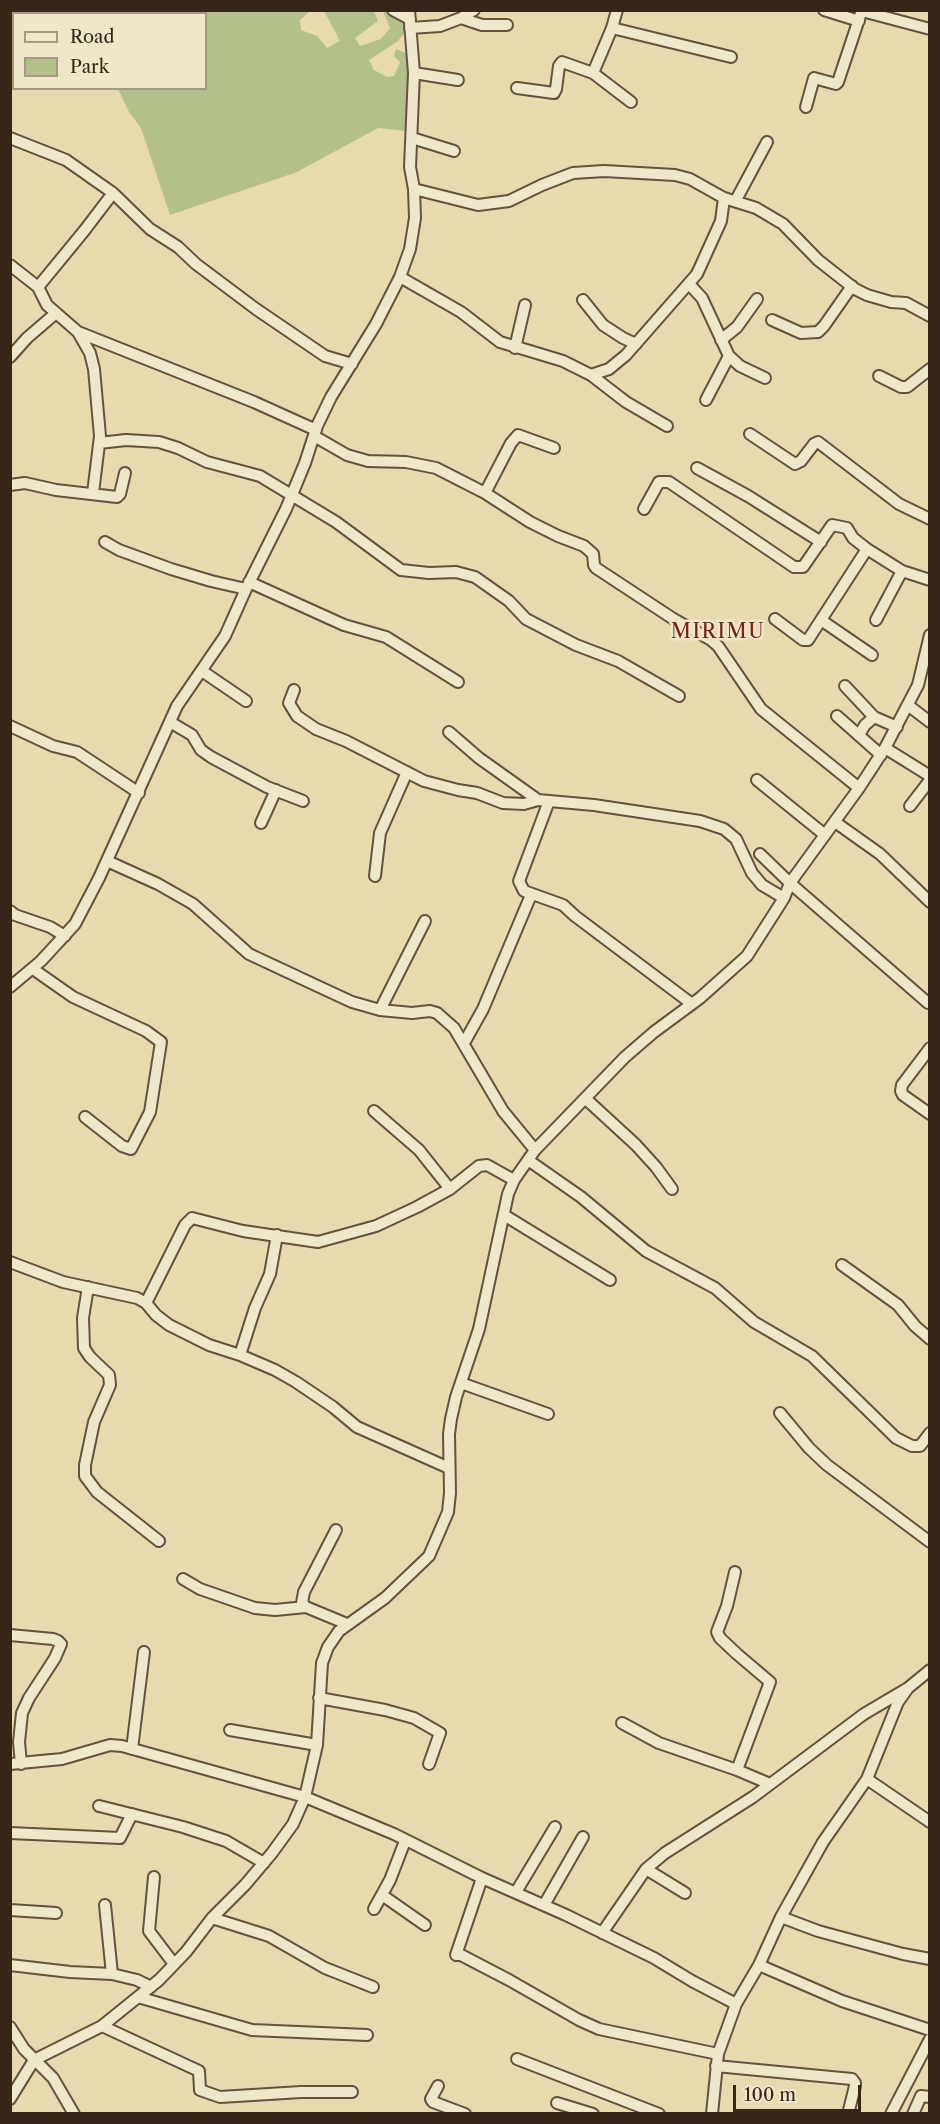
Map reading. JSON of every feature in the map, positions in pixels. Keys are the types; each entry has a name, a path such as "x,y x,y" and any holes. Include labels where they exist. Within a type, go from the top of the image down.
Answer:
{"street":[{"path":"393,10 410,19 440,26 474,10"},
{"path":"593,73 617,10"},
{"path":"824,10 861,14 930,29"},
{"path":"806,107 814,78 836,84 838,82 861,14"},
{"path":"461,18 483,25 507,25"},
{"path":"10,987 33,969 75,924 139,793 177,706 225,636 292,496 330,397 376,324 400,277 410,249 415,218 414,189 410,167 414,73 410,19"},
{"path":"612,28 731,57"},
{"path":"517,88 554,93 559,66 562,62 593,73 631,102"},
{"path":"414,73 458,80"},
{"path":"412,138 454,151"},
{"path":"11,139 66,160 113,193 150,229 178,247 196,264 256,309 325,356 352,364"},
{"path":"736,200 767,142"},
{"path":"414,189 478,205 509,201 542,184 566,176 604,171 675,175 690,179 724,198 756,208 783,224 818,260 867,295 891,302 906,303 929,313"},
{"path":"38,287 113,193"},
{"path":"591,375 609,369 636,344 698,274 721,221 724,198"},
{"path":"10,265 38,287 47,305 78,332 254,402 315,433 347,455 368,461 406,462 436,468 485,493 530,522 584,546 593,554 596,568 672,618 711,640 761,709 859,789"},
{"path":"400,277 461,312 500,342 563,361 591,375 626,402 667,426"},
{"path":"689,284 702,298 729,356 740,366 765,378"},
{"path":"772,320 801,333 818,332 852,286"},
{"path":"721,340 737,327 758,299"},
{"path":"584,300 603,325 636,344"},
{"path":"515,348 525,305"},
{"path":"10,357 27,338 56,313"},
{"path":"78,332 90,353 100,417 93,494"},
{"path":"706,400 729,356"},
{"path":"879,376 893,384 907,387 930,369"},
{"path":"750,434 795,464 801,462 818,442 899,504 930,519"},
{"path":"485,493 511,443 518,435 554,448"},
{"path":"99,443 126,440 159,442 207,462 260,476 336,522 401,570 429,573 456,572 475,577 509,601 526,619 576,645 618,661 679,696"},
{"path":"697,468 748,496 821,542"},
{"path":"10,485 25,483 56,490 119,496 125,473"},
{"path":"644,509 659,482 669,482 794,567 802,567 832,525 848,528 852,538 902,571 930,580"},
{"path":"105,542 119,550 171,569 211,581 248,586 344,625 386,637 458,681"},
{"path":"775,619 805,641 808,640 867,549"},
{"path":"876,620 902,571"},
{"path":"821,620 872,655"},
{"path":"10,2099 34,2060 102,2026 151,1987 186,1952 212,1918 245,1885 293,1824 305,1797 317,1745 322,1663 327,1647 339,1631 385,1598 429,1556 448,1512 450,1493 448,1434 478,1329 508,1194 514,1180 535,1150 625,1058 747,956 784,898 790,883 859,789 883,752 918,685 930,635"},
{"path":"202,671 246,701"},
{"path":"845,686 874,717 897,727"},
{"path":"294,690 289,706 297,716 316,729 346,741 424,781 477,793 502,803 524,804 544,801 594,805 700,821 724,829 736,839 749,867 762,885 784,898"},
{"path":"909,705 930,722"},
{"path":"837,716 883,752 930,778 910,806"},
{"path":"859,735 874,717"},
{"path":"170,722 192,735 201,750 211,757 303,801"},
{"path":"10,726 52,746 77,752 139,793"},
{"path":"449,732 479,758 544,801"},
{"path":"375,876 380,833 407,772"},
{"path":"757,780 825,835"},
{"path":"261,823 276,790"},
{"path":"544,801 519,881 524,891 563,905 692,1004"},
{"path":"835,822 880,854 930,902"},
{"path":"760,854 928,1003"},
{"path":"106,861 158,884 193,904 249,954 352,1002 380,1010 437,1013 454,1028 503,1112 535,1150"},
{"path":"464,1044 483,1009 531,895"},
{"path":"10,911 15,915 50,927 65,936"},
{"path":"380,1010 425,921"},
{"path":"33,969 74,997 146,1031 161,1042 150,1112 131,1149 122,1146 85,1118"},
{"path":"930,1048 902,1085 901,1091 903,1095 930,1114"},
{"path":"586,1099 636,1145 672,1189"},
{"path":"374,1111 419,1150 450,1189"},
{"path":"528,1160 581,1197 646,1251 715,1288 754,1322 812,1356 896,1438 917,1447 923,1444 930,1433"},
{"path":"146,1303 185,1225 192,1218 243,1231 318,1242 344,1237 376,1226 450,1189 479,1166 487,1165 514,1180"},
{"path":"504,1215 610,1280"},
{"path":"240,1355 255,1308 270,1274 277,1235"},
{"path":"10,1262 63,1282 137,1298 146,1303 169,1325 208,1345 240,1355 275,1370 333,1407 357,1427 449,1468"},
{"path":"842,1265 898,1305 915,1326 930,1339"},
{"path":"88,1287 83,1318 84,1348 109,1375 110,1385 94,1422 85,1465 85,1476 104,1499 159,1541"},
{"path":"461,1383 548,1414"},
{"path":"780,1413 809,1448 827,1465 930,1542"},
{"path":"336,1530 304,1592 302,1604 347,1624"},
{"path":"735,1572 727,1606 717,1632 720,1638 770,1682 737,1770"},
{"path":"183,1579 200,1589 255,1608 275,1610 306,1607"},
{"path":"10,1635 53,1639 61,1644 22,1713 16,1764 62,1759 110,1745 132,1749 305,1797 359,1819 544,1905 654,1958 736,2004"},
{"path":"132,1749 144,1652"},
{"path":"602,1933 646,1869 665,1853 753,1797 864,1714 908,1688 930,1670"},
{"path":"712,2114 718,2054 736,2004 759,1965 781,1917 823,1842 867,1779 898,1702 908,1688"},
{"path":"319,1698 385,1710 414,1718 440,1733 429,1764"},
{"path":"622,1723 659,1743 770,1784"},
{"path":"230,1730 317,1745"},
{"path":"867,1779 930,1822"},
{"path":"99,1806 183,1827 226,1841 264,1863"},
{"path":"10,1833 120,1838 132,1814"},
{"path":"516,1892 555,1827"},
{"path":"544,1905 583,1837"},
{"path":"374,1909 405,1841"},
{"path":"646,1869 685,1893"},
{"path":"154,1877 149,1931 174,1964"},
{"path":"482,1878 456,1955 461,1955 599,2029 718,2054"},
{"path":"382,1895 425,1925"},
{"path":"105,1905 112,1974"},
{"path":"10,1910 56,1913"},
{"path":"781,1917 818,1931 930,1959"},
{"path":"212,1918 269,1935 325,1968 373,1987"},
{"path":"10,1965 112,1974 137,1980 151,1987"},
{"path":"759,1965 842,2001 930,2030"},
{"path":"138,1997 252,2030 367,2035"},
{"path":"10,2026 24,2049 53,2078 75,2114"},
{"path":"102,2026 198,2070 200,2090 220,2097 301,2091 352,2092"},
{"path":"891,2114 930,2039"},
{"path":"517,2060 659,2114"},
{"path":"716,2066 852,2079 855,2086 848,2114"},
{"path":"438,2085 431,2099 433,2102 465,2114"},
{"path":"913,2114 921,2096 930,2097"},
{"path":"557,2103 593,2114"}],"green space":[{"path":"310,11 300,20 301,30 317,36 327,48 340,41 324,11 374,11 378,21 355,38 360,46 381,39 390,28 383,11 400,11 405,32 398,41 369,60 374,70 387,77 394,76 400,62 394,56 396,49 406,53 409,96 407,131 378,128 297,172 170,215 141,128 129,112 118,90 207,90 207,12 165,12"}],"district":[{"name":"MIRIMU","path":"718,632"}]}
